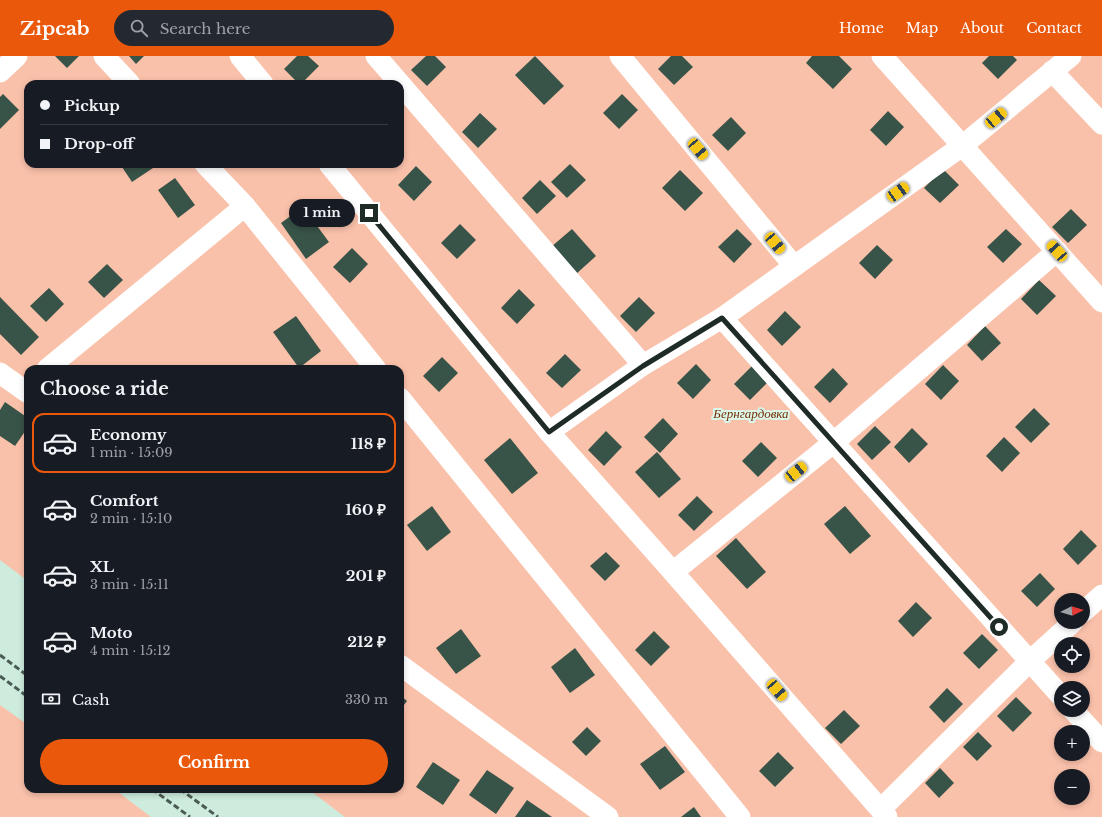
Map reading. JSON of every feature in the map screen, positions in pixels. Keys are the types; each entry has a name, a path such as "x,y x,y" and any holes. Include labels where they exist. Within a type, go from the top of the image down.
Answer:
{"street":[{"path":"0,72 17,56"},
{"path":"104,56 126,80"},
{"path":"240,56 260,80"},
{"path":"376,56 397,80"},
{"path":"620,56 794,266"},
{"path":"882,56 1102,302"},
{"path":"549,432 643,366 722,318 962,146 1070,56"},
{"path":"1052,71 1102,124"},
{"path":"404,89 643,366"},
{"path":"209,168 245,206 373,365"},
{"path":"332,168 549,432 884,813 1030,662 1065,629"},
{"path":"52,365 245,206"},
{"path":"672,572 834,442 1057,251"},
{"path":"722,318 1054,688"},
{"path":"0,373 24,388"},
{"path":"404,403 740,817"},
{"path":"1090,606 1102,595"},
{"path":"404,668 608,817"},
{"path":"1079,717 1102,742"}],"green space":[{"name":"Бернгардовка","path":"0,56 1102,56 1102,817 345,817 313,793 404,793 404,365 24,365 24,578 0,560"},
{"path":"0,705 24,722 24,793 119,793 151,817 0,817"}],"building":[{"path":"55,56 79,56 67,68"},
{"path":"129,56 144,56 136,64"},
{"path":"297,56 308,56 319,66 305,80 295,80 284,69"},
{"path":"426,56 435,56 446,67 427,86 411,70"},
{"path":"535,56 564,86 544,105 515,75"},
{"path":"671,56 682,56 693,67 674,85 658,69"},
{"path":"812,56 839,56 852,69 833,89 806,63"},
{"path":"989,56 1013,56 1017,60 998,79 982,63"},
{"path":"3,94 19,110 0,129 0,97"},
{"path":"622,94 638,110 619,129 603,113"},
{"path":"888,111 904,127 886,146 870,130"},
{"path":"480,113 497,129 478,148 462,132"},
{"path":"731,117 746,133 728,151 712,135"},
{"path":"570,164 586,180 567,198 551,182"},
{"path":"416,166 432,182 414,201 398,185"},
{"path":"123,168 153,168 132,182"},
{"path":"943,169 959,185 940,203 924,188"},
{"path":"680,170 703,193 685,211 662,188"},
{"path":"175,178 195,205 178,218 158,190"},
{"path":"540,180 556,196 537,214 522,198"},
{"path":"303,207 329,242 306,259 281,223"},
{"path":"1071,209 1087,225 1068,243 1052,227"},
{"path":"460,224 476,240 457,259 441,243"},
{"path":"572,229 596,256 575,275 551,247"},
{"path":"737,229 752,244 734,263 718,247"},
{"path":"1006,229 1022,244 1003,263 987,247"},
{"path":"877,245 893,260 875,279 859,263"},
{"path":"352,248 368,264 350,283 333,267"},
{"path":"107,264 123,280 104,298 88,282"},
{"path":"1039,280 1056,296 1037,315 1021,299"},
{"path":"49,288 64,304 46,322 30,306"},
{"path":"519,289 535,305 517,324 501,308"},
{"path":"0,297 39,337 21,355 0,334"},
{"path":"639,297 655,313 636,332 620,316"},
{"path":"785,311 801,327 782,346 767,330"},
{"path":"296,316 321,351 303,365 297,365 273,332"},
{"path":"985,326 1001,343 982,361 967,345"},
{"path":"565,354 581,370 562,388 546,373"},
{"path":"442,357 458,373 439,392 423,376"},
{"path":"696,364 711,380 693,399 677,383"},
{"path":"943,365 959,381 941,400 925,384"},
{"path":"752,366 768,382 750,400 734,384"},
{"path":"833,368 848,384 830,403 814,387"},
{"path":"5,402 24,415 24,433 15,446 0,436 0,410"},
{"path":"1034,408 1050,424 1031,443 1015,427"},
{"path":"663,418 678,434 660,453 644,437"},
{"path":"875,426 891,442 872,460 857,444"},
{"path":"912,428 928,444 909,463 894,447"},
{"path":"606,431 622,447 604,466 588,450"},
{"path":"1004,437 1020,453 1002,472 986,456"},
{"path":"510,438 538,473 512,494 484,460"},
{"path":"761,442 777,458 758,477 742,461"},
{"path":"657,452 681,479 659,498 635,472"},
{"path":"697,496 713,512 694,531 678,515"},
{"path":"432,506 451,532 427,551 407,525"},
{"path":"845,506 871,536 850,554 824,524"},
{"path":"1081,530 1097,546 1078,565 1063,549"},
{"path":"736,538 766,572 747,589 716,556"},
{"path":"606,552 620,566 605,581 590,566"},
{"path":"1040,573 1055,589 1037,607 1021,591"},
{"path":"916,602 932,618 913,637 898,621"},
{"path":"461,629 481,656 456,674 436,648"},
{"path":"654,631 670,647 651,666 635,650"},
{"path":"982,634 998,650 979,669 963,653"},
{"path":"575,648 595,675 570,693 551,667"},
{"path":"947,688 963,704 944,723 929,707"},
{"path":"1016,697 1032,713 1013,732 997,716"},
{"path":"844,710 860,726 841,744 825,728"},
{"path":"587,727 601,741 586,756 572,742"},
{"path":"978,732 992,746 977,761 963,747"},
{"path":"665,746 685,772 660,790 640,764"},
{"path":"778,752 794,768 775,787 759,771"},
{"path":"433,762 460,780 443,805 416,787"},
{"path":"940,768 954,783 939,798 925,783"},
{"path":"487,770 514,788 496,814 469,795"},
{"path":"527,800 552,817 515,817"},
{"path":"694,807 701,817 681,817"}],"railway":[{"path":"0,655 24,673"},
{"path":"0,676 24,694"},
{"path":"157,793 190,817"},
{"path":"185,793 218,817"}],"route":[{"path":"369,213 549,432 643,366 722,318 999,627"}]}
